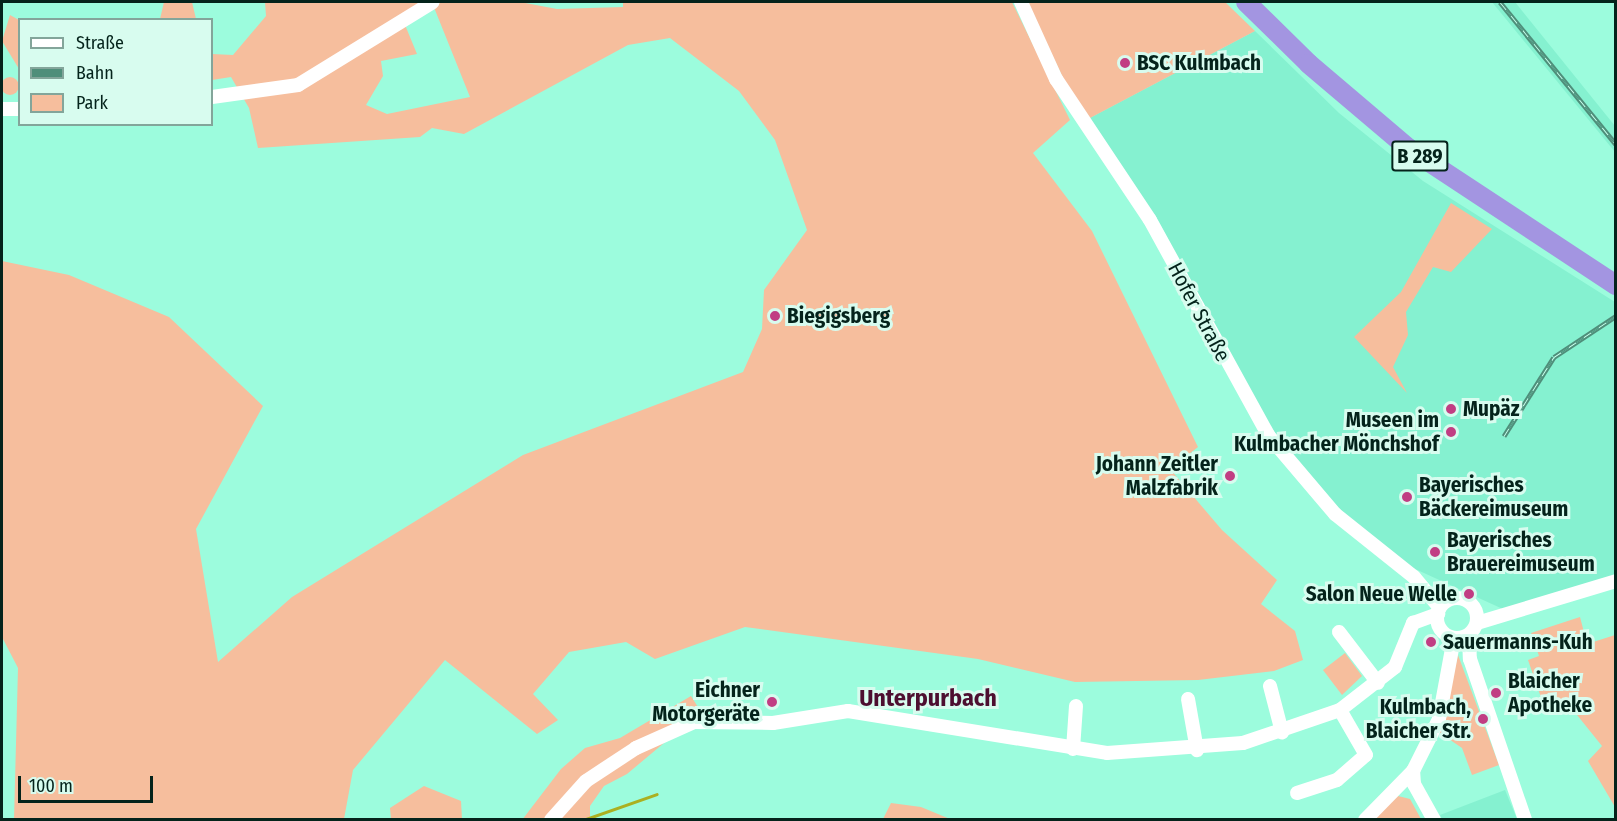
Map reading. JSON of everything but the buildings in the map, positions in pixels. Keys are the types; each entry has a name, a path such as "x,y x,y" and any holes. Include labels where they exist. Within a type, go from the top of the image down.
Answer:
{"highway":[{"name":"B 289","path":"1246,2 1309,64 1408,147 1616,285"}],"street":[{"path":"213,97 298,84 433,2"},
{"name":"Hofer Straße","path":"1021,2 1056,79 1150,220 1268,435 1335,514 1424,586 1441,612 1464,633"},
{"path":"2,109 18,109"},
{"path":"1464,633 1503,614 1616,582"},
{"path":"551,819 580,786 636,748 694,722 773,723 848,711 1073,749 1133,754 1197,750 1282,732 1340,710 1378,683 1400,660 1406,637 1441,612 1466,600 1474,608 1503,614"},
{"path":"1365,819 1413,771 1439,719 1464,633 1474,608"},
{"path":"1339,632 1378,683"},
{"path":"1464,633 1470,659 1525,819"},
{"path":"1270,686 1282,732"},
{"path":"1188,699 1197,750"},
{"path":"1073,749 1076,706"},
{"path":"1297,794 1337,780 1366,755 1340,710"},
{"path":"1413,771 1414,784 1434,819"}],"shaded area":[{"path":"1492,2 1515,2 1615,126 1615,152"},
{"path":"1255,31 1339,113 1423,181 1615,302 1615,576 1505,610 1413,568 1326,499 1292,460 1254,402 1159,222 1090,118"},
{"path":"1505,790 1517,819 1442,819 1440,815"}],"green space":[{"path":"164,2 192,2 196,18 160,18"},
{"path":"265,2 520,2 557,9 623,7 623,2 1012,2 1070,120 1033,153 1092,231 1198,447 1170,469 1222,530 1277,580 1261,604 1295,631 1303,660 1274,671 1198,680 1075,682 978,659 745,627 655,659 626,642 569,652 533,694 558,720 537,734 445,660 353,770 344,819 14,819 18,668 2,637 2,261 69,275 169,317 263,406 196,529 218,662 292,597 523,455 743,372 762,329 764,290 807,230 775,140 739,91 670,38 628,45 464,134 432,128 420,137 258,148 249,108 231,77 213,80 213,54 233,55 266,16","holes":["433,5 470,97 387,114 366,105 383,76 381,61 417,54 403,20"]},
{"name":"BSC Kulmbach","path":"1027,2 1225,2 1255,31 1090,118 1064,80"},
{"path":"10,15 18,19 18,67 2,41"},
{"path":"14,77 17,79 17,93 6,95 3,93 1,82 3,79"},
{"path":"1451,203 1492,229 1451,272 1433,267 1406,312 1408,335 1393,367 1407,393 1354,337 1401,292"},
{"path":"1580,617 1587,644 1615,635 1615,807 1588,761 1602,746 1569,705 1546,712 1528,660 1539,656 1531,633"},
{"path":"1345,653 1362,676 1342,695 1323,670"},
{"path":"1458,655 1499,765 1472,775 1462,748 1440,733"},
{"path":"691,696 701,712 627,774 604,786 590,806 590,819 522,820 561,769 585,748 620,738"},
{"path":"424,786 461,801 462,819 391,819 390,808"},
{"path":"1398,796 1410,799 1421,819 1371,820"},
{"path":"891,803 921,807 950,819 883,819"}],"waterway":[{"path":"583,820 657,794"}],"railway":[{"path":"1500,2 1616,144"},
{"path":"1504,436 1554,357 1616,316"}],"place":[{"name":"BSC Kulmbach","path":"1125,63"},
{"name":"Biegigsberg","path":"775,316"},
{"name":"Mupäz","path":"1451,409"},
{"name":"Museen im Kulmbacher Mönchshof","path":"1451,432"},
{"name":"Johann Zeitler Malzfabrik","path":"1230,476"},
{"name":"Bayerisches Bäckereimuseum","path":"1407,497"},
{"name":"Bayerisches Brauereimuseum","path":"1435,552"},
{"name":"Salon Neue Welle","path":"1469,594"},
{"name":"Sauermanns-Kuh","path":"1431,642"},
{"name":"Blaicher Apotheke","path":"1496,693"},
{"name":"Eichner Motorgeräte","path":"772,702"},
{"name":"Kulmbach, Blaicher Str.","path":"1483,719"}],"district":[{"name":"Unterpurbach","path":"928,699"}]}
